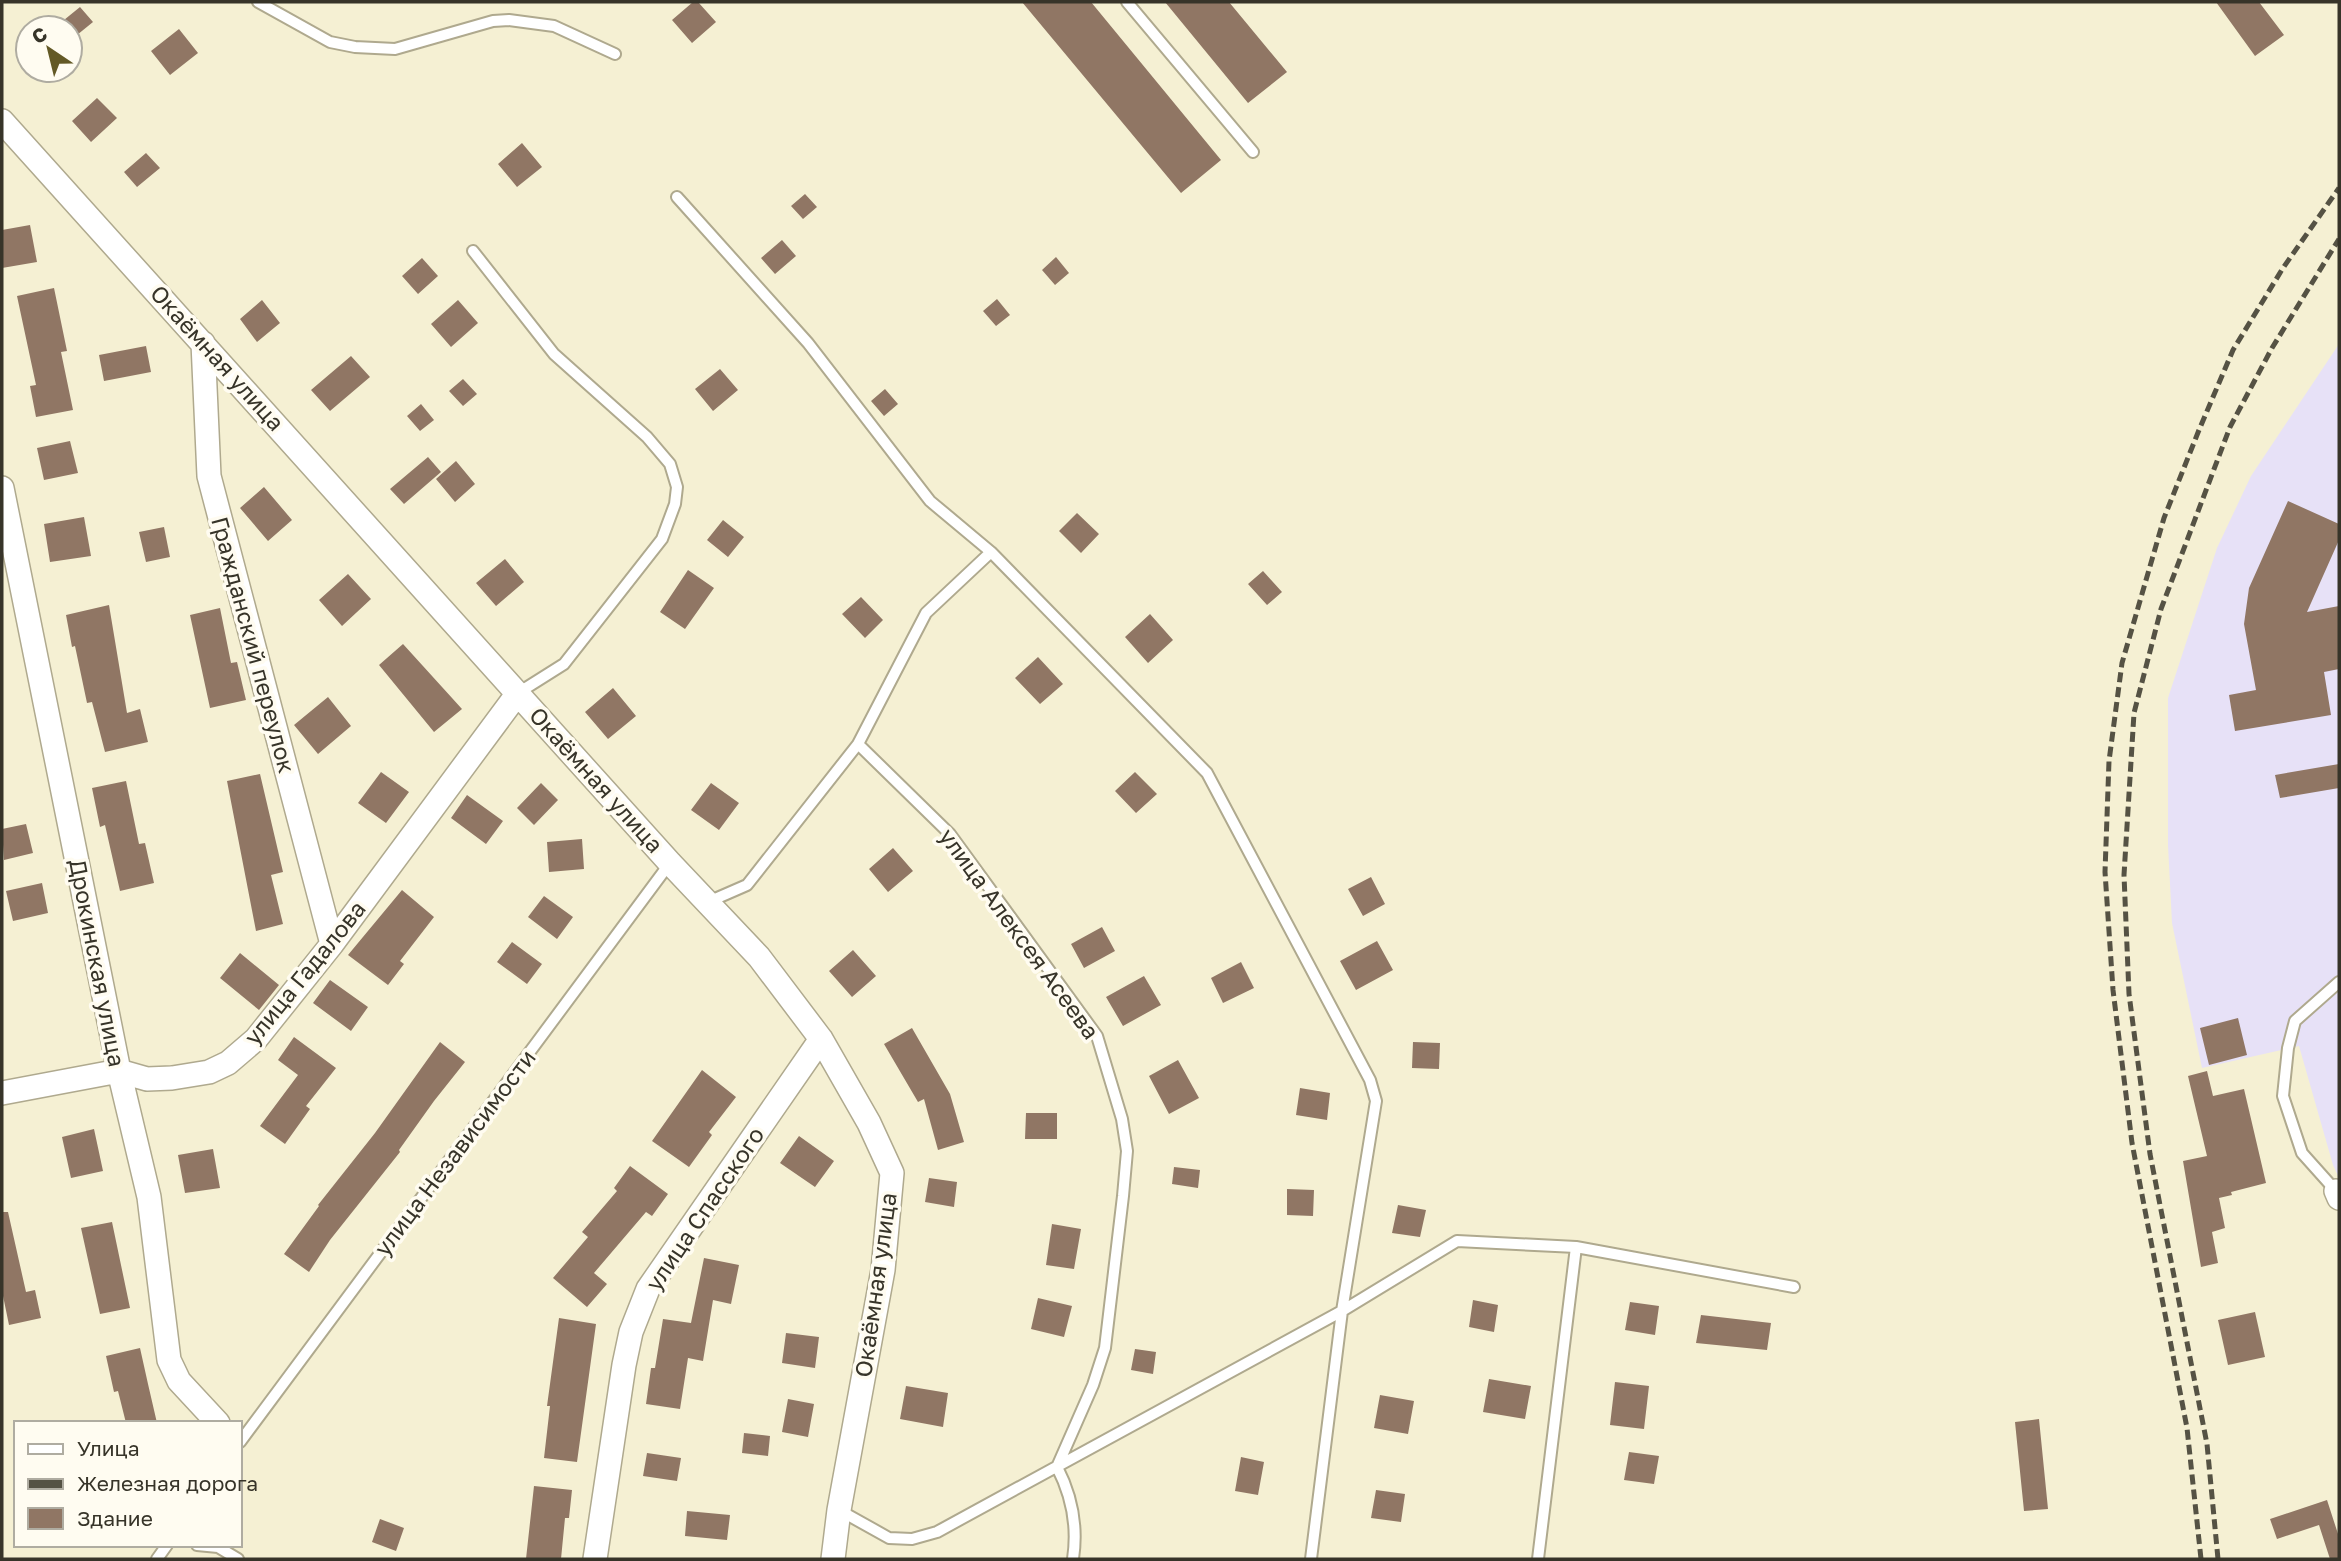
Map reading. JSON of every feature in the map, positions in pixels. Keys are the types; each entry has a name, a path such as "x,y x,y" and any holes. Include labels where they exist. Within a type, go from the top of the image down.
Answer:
{"street":[{"name":"Окаёмная улица","path":"2,121 670,863 759,957 821,1039 869,1123 892,1173 883,1269 832,1559"},
{"name":"Гражданский переулок","path":"203,343 209,476 332,944"},
{"name":"Дрокинская улица","path":"2,488 119,1071 149,1197 169,1360 179,1381 216,1421"},
{"name":"улица Гадалова","path":"2,1093 119,1071 147,1079 172,1078 208,1072 228,1063 256,1039 332,944 518,693"},
{"name":"улица Спасского","path":"595,1559 624,1365 631,1332 648,1289 821,1039"}],"lane":[{"path":"258,2 330,42 355,47 395,49 493,21 509,20 554,26 615,54"},
{"path":"1127,2 1253,152"},
{"path":"677,197 808,343 930,501 990,552 1208,773 1370,1080 1376,1101 1342,1311 1311,1559"},
{"path":"473,251 554,354 647,437 670,464 677,487 675,504 662,539 564,664 518,693"},
{"path":"707,903 747,885 858,744 926,613 990,552"},
{"name":"улица Алексея Асеева","path":"858,744 950,834 1097,1036 1122,1119 1127,1151 1124,1196 1105,1348 1093,1385 1057,1466"},
{"name":"улица Независимости","path":"242,1439 670,863"},
{"path":"2338,1194 2302,1153 2283,1096 2288,1048 2295,1021 2339,982"},
{"path":"839,1510 889,1538 912,1539 937,1532 1342,1311 1457,1241 1576,1247 1794,1287"},
{"path":"1538,1559 1576,1247"},
{"path":"1057,1466 1066,1485 1075,1519 1073,1559"},
{"path":"218,1547 238,1559"}],"shaded area":[{"path":"2339,344 2339,1178 2299,1046 2202,1068 2172,923 2168,845 2168,698 2217,548 2251,476"}],"building":[{"path":"693,2 698,2 716,22 692,43 672,20"},
{"path":"1022,2 1091,2 1221,160 1181,193"},
{"path":"1165,2 1229,2 1287,72 1248,103"},
{"path":"2216,2 2259,2 2284,35 2255,56"},
{"path":"80,7 93,22 84,29 84,14 71,14"},
{"path":"179,29 198,53 170,75 151,51"},
{"path":"97,98 117,118 91,142 72,121"},
{"path":"522,143 542,167 517,187 498,164"},
{"path":"146,153 160,168 137,187 124,172"},
{"path":"805,194 817,207 803,219 791,206"},
{"path":"30,225 37,262 2,268 2,230"},
{"path":"782,240 796,256 775,274 761,258"},
{"path":"1056,257 1069,273 1055,285 1042,270"},
{"path":"422,258 438,276 418,294 402,276"},
{"path":"54,288 67,351 61,352 73,410 36,417 30,386 36,385 17,296"},
{"path":"997,299 1010,315 996,326 983,311"},
{"path":"262,300 280,323 257,342 240,319"},
{"path":"458,300 478,323 451,347 431,324"},
{"path":"146,346 151,372 104,381 99,355"},
{"path":"351,356 370,377 330,411 311,390"},
{"path":"720,369 738,390 713,411 695,389"},
{"path":"463,379 477,394 463,406 449,391"},
{"path":"885,389 898,404 884,416 871,401"},
{"path":"421,404 434,420 420,431 407,416"},
{"path":"70,441 78,473 44,480 37,448"},
{"path":"428,457 441,472 404,504 390,489"},
{"path":"456,461 475,484 455,502 436,479"},
{"path":"264,487 292,520 268,541 240,508"},
{"path":"2288,501 2339,524 2339,540 2307,612 2339,606 2339,669 2324,672 2331,715 2235,731 2229,695 2256,690 2244,624 2249,588"},
{"path":"1077,513 1099,534 1081,553 1059,531"},
{"path":"84,517 91,556 50,562 44,524"},
{"path":"723,520 744,537 728,557 707,540"},
{"path":"164,527 170,557 146,562 139,532"},
{"path":"505,559 524,582 496,606 476,583"},
{"path":"688,570 714,588 685,629 660,612"},
{"path":"1263,571 1282,592 1267,605 1248,584"},
{"path":"348,574 371,599 342,626 319,600"},
{"path":"861,597 883,620 865,638 842,614"},
{"path":"109,605 127,713 140,709 148,742 105,752 92,702 87,703 66,615"},
{"path":"220,608 231,663 237,662 246,700 210,708 190,615"},
{"path":"1150,614 1173,640 1148,663 1125,637"},
{"path":"403,644 462,709 434,732 379,665"},
{"path":"1038,657 1063,684 1040,704 1015,678"},
{"path":"613,688 636,716 608,739 585,712"},
{"path":"328,697 351,726 318,754 294,725"},
{"path":"2339,764 2339,788 2280,798 2275,775"},
{"path":"381,772 409,792 386,823 358,803"},
{"path":"1135,772 1157,794 1136,813 1115,791"},
{"path":"260,774 283,872 271,875 283,924 256,931 227,781"},
{"path":"126,781 139,844 145,843 154,883 120,891 105,825 100,827 92,788"},
{"path":"541,783 558,800 534,825 517,808"},
{"path":"711,783 739,803 719,830 691,810"},
{"path":"467,795 503,821 486,844 451,818"},
{"path":"26,824 33,853 4,860 2,829"},
{"path":"582,839 584,869 549,872 547,842"},
{"path":"893,848 913,871 888,892 869,869"},
{"path":"1371,877 1385,904 1363,916 1348,889"},
{"path":"42,883 48,913 13,921 6,891"},
{"path":"402,890 434,917 400,961 404,964 388,985 348,955"},
{"path":"544,896 573,917 557,939 528,917"},
{"path":"1102,927 1115,951 1084,968 1071,944"},
{"path":"1377,941 1393,970 1356,990 1340,961"},
{"path":"512,942 542,964 527,984 497,962"},
{"path":"853,950 876,976 852,997 829,971"},
{"path":"240,953 279,985 259,1010 220,978"},
{"path":"1241,962 1254,988 1223,1003 1211,978"},
{"path":"1144,976 1161,1005 1123,1026 1106,997"},
{"path":"330,980 368,1007 351,1031 313,1003"},
{"path":"2238,1018 2247,1055 2209,1065 2200,1028"},
{"path":"912,1028 950,1094 964,1142 938,1150 924,1099 918,1102 884,1044"},
{"path":"294,1037 336,1068 306,1106 310,1109 285,1144 260,1126 298,1075 278,1060"},
{"path":"440,1042 465,1062 434,1101 400,1152 330,1240 309,1272 284,1254"},
{"path":"1413,1042 1440,1043 1439,1069 1412,1068"},
{"path":"1178,1060 1199,1098 1169,1114 1149,1076"},
{"path":"702,1070 736,1097 709,1132 712,1135 689,1167 652,1141"},
{"path":"2207,1071 2213,1096 2244,1089 2266,1183 2219,1198 2225,1228 2212,1232 2218,1263 2201,1267 2183,1161 2207,1156 2188,1076"},
{"path":"1300,1088 1330,1093 1327,1120 1296,1115"},
{"path":"1026,1113 1057,1113 1057,1139 1025,1139"},
{"path":"94,1129 103,1171 71,1178 62,1137"},
{"path":"799,1136 834,1161 815,1187 780,1163"},
{"path":"213,1149 220,1188 185,1193 178,1155"},
{"path":"630,1166 668,1194 652,1216 646,1212 594,1273 607,1284 587,1307 553,1278 588,1237 582,1232 617,1191 614,1188"},
{"path":"1174,1167 1200,1170 1198,1188 1172,1184"},
{"path":"929,1178 957,1182 954,1207 925,1202"},
{"path":"1287,1189 1314,1190 1313,1216 1287,1215"},
{"path":"1398,1205 1426,1210 1420,1237 1392,1233"},
{"path":"2,1212 8,1212 26,1292 35,1290 41,1318 9,1325 2,1291"},
{"path":"112,1222 130,1308 100,1314 81,1228"},
{"path":"1052,1224 1081,1229 1074,1269 1046,1265"},
{"path":"704,1258 739,1265 731,1304 713,1300 703,1361 688,1358 680,1409 646,1404 651,1368 655,1368 663,1319 691,1323"},
{"path":"1038,1298 1072,1306 1064,1337 1031,1329"},
{"path":"1473,1300 1498,1305 1494,1332 1469,1327"},
{"path":"1630,1302 1659,1306 1655,1335 1625,1330"},
{"path":"2255,1312 2265,1357 2228,1365 2218,1320"},
{"path":"1701,1315 1771,1323 1767,1350 1696,1343"},
{"path":"559,1318 596,1324 577,1462 544,1458 550,1406 547,1406"},
{"path":"786,1333 819,1337 815,1368 782,1363"},
{"path":"140,1348 157,1421 126,1421 118,1391 114,1392 106,1356"},
{"path":"1135,1349 1156,1352 1153,1374 1131,1370"},
{"path":"1489,1379 1531,1386 1525,1419 1483,1412"},
{"path":"1615,1382 1649,1386 1644,1429 1610,1425"},
{"path":"906,1386 948,1393 943,1427 900,1419"},
{"path":"1380,1395 1414,1401 1408,1434 1374,1428"},
{"path":"788,1399 814,1404 808,1437 782,1432"},
{"path":"2039,1419 2048,1509 2024,1511 2015,1422"},
{"path":"744,1433 770,1436 768,1456 742,1453"},
{"path":"1629,1452 1659,1456 1654,1484 1624,1480"},
{"path":"647,1453 681,1458 677,1481 643,1476"},
{"path":"1241,1457 1264,1462 1258,1495 1235,1491"},
{"path":"534,1486 572,1490 569,1518 565,1518 561,1559 526,1559"},
{"path":"1376,1490 1405,1494 1401,1522 1371,1518"},
{"path":"2327,1500 2339,1537 2339,1559 2330,1559 2319,1525 2277,1539 2270,1519"},
{"path":"687,1511 730,1515 727,1540 685,1536"},
{"path":"380,1519 404,1528 396,1551 372,1542"}],"railway":[{"path":"2201,1559 2187,1428 2132,1143 2113,990 2105,872 2109,761 2122,663 2164,518 2199,430 2233,350 2283,268 2339,188"},
{"path":"2218,1559 2207,1444 2150,1154 2129,994 2124,875 2134,713 2161,609 2230,427 2272,348 2339,239"}]}
